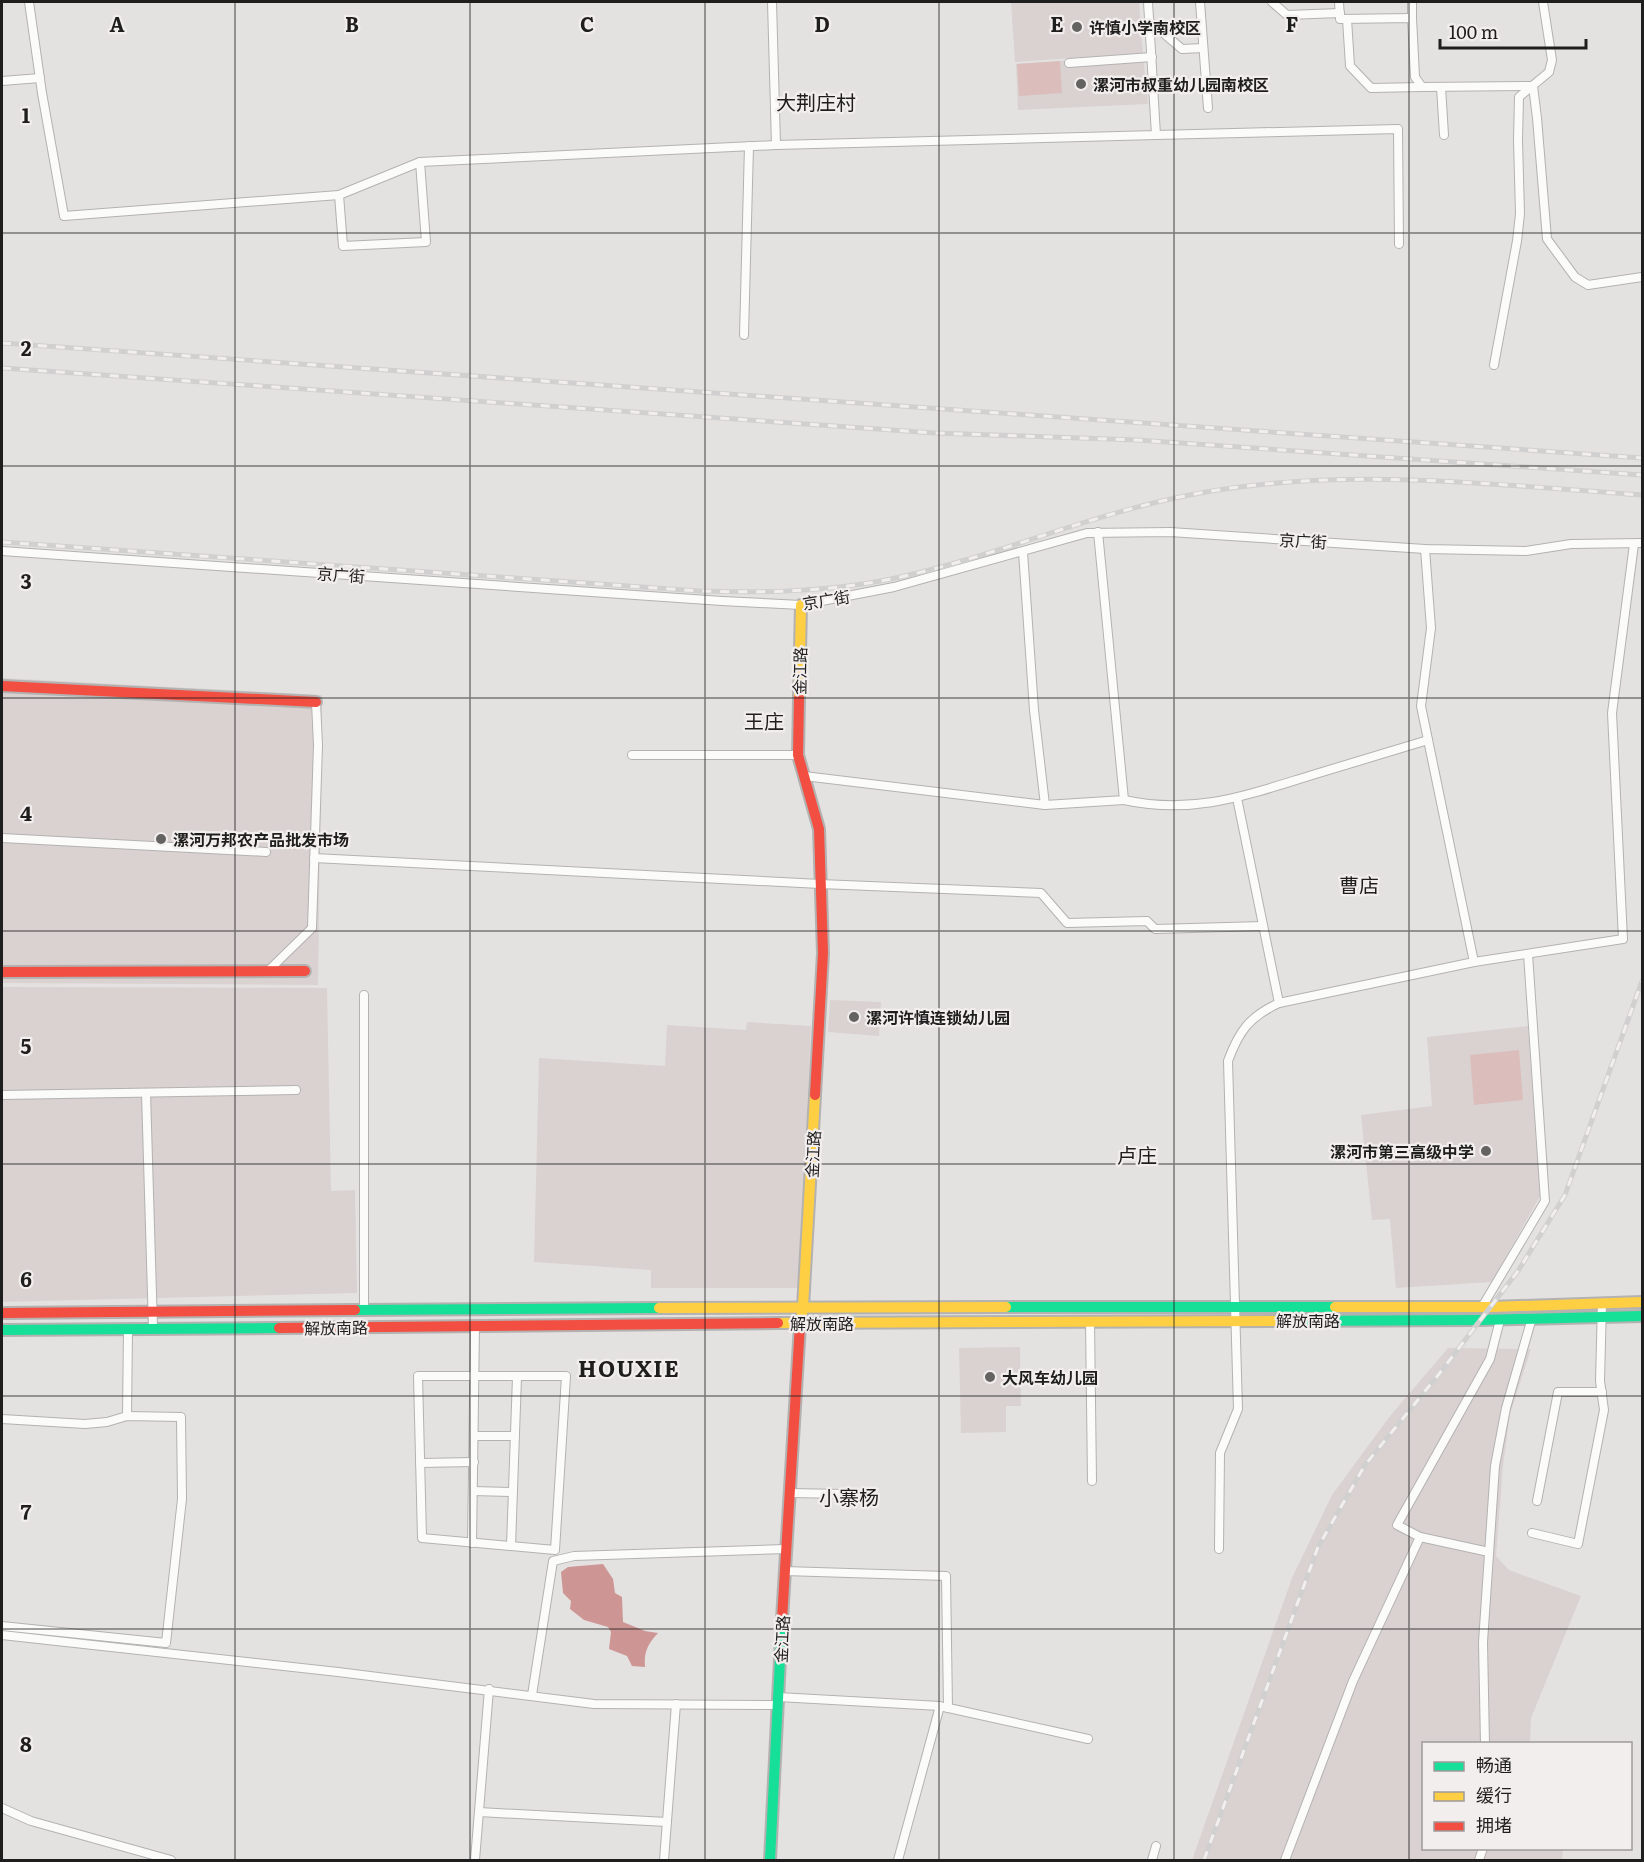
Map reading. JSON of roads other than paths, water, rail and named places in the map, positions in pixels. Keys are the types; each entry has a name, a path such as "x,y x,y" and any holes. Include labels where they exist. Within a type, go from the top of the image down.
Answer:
{"main road":[{"name":"金江路","path":"770,1860 784,1571 800,1323 803,1307 823,953 819,829 798,754 801,605"},
{"path":"2,686 316,702"},
{"path":"2,972 305,971"},
{"name":"解放南路","path":"2,1313 803,1307 1482,1307 1642,1302"},
{"name":"解放南路","path":"2,1330 1500,1320 1642,1316"}],"street":[{"path":"29,2 64,216 339,195 420,162 776,145 1398,129 1399,244"},
{"path":"772,2 776,145"},
{"path":"1148,2 1156,135"},
{"path":"1200,2 1208,108"},
{"path":"1272,2 1287,15 1412,18"},
{"path":"1339,2 1350,66 1371,88 1533,86"},
{"path":"1412,2 1415,77 1422,87"},
{"path":"1494,365 1520,214 1519,97 1549,72 1552,60 1543,2"},
{"path":"1149,21 1182,49 1203,48"},
{"path":"1069,63 1152,57"},
{"path":"2,81 40,78"},
{"path":"1533,86 1546,239 1575,277 1588,285 1642,277"},
{"path":"1441,87 1444,135"},
{"path":"744,335 749,146"},
{"path":"339,195 343,246 426,242 420,162"},
{"path":"1098,532 1124,800"},
{"name":"京广街","path":"2,551 801,605 894,587 1087,533 1098,532 1170,532 1425,549 1526,551 1571,544 1638,543"},
{"path":"1219,1549 1220,1454 1238,1409 1237,1306 1228,1061 1236,1038 1244,1026 1264,1010 1279,1003 1474,962 1623,939 1612,713 1638,543"},
{"path":"1425,549 1431,628 1421,706 1474,962"},
{"path":"1023,552 1034,710 1045,805"},
{"path":"268,971 312,928 318,746 316,702"},
{"path":"804,776 1045,805 1124,800 1168,807 1196,806 1237,798 1428,740"},
{"path":"632,755 798,754"},
{"path":"1237,798 1279,1003"},
{"path":"2,838 266,852"},
{"path":"314,858 1041,893 1067,923 1147,921 1155,929 1263,926"},
{"path":"1482,1307 1545,1201 1528,954"},
{"path":"364,995 364,1310"},
{"path":"2,1095 296,1090"},
{"path":"146,1093 153,1329"},
{"path":"1532,1533 1578,1544 1604,1410 1602,1303"},
{"path":"1485,1742 1483,1642 1495,1466 1506,1408 1532,1318"},
{"path":"1489,1552 1420,1537 1398,1526 1490,1359 1500,1320"},
{"path":"1090,1321 1092,1480"},
{"path":"472,1543 476,1326"},
{"path":"127,1416 128,1329"},
{"path":"418,1376 516,1377 566,1376 555,1550 422,1538 418,1376"},
{"path":"511,1546 516,1377"},
{"path":"1537,1501 1558,1392 1602,1392"},
{"path":"2,1419 85,1424 107,1422 127,1416 181,1417 182,1499 166,1643 2,1626"},
{"path":"474,1436 515,1436"},
{"path":"420,1463 474,1462"},
{"path":"473,1491 513,1492"},
{"path":"789,1493 845,1494"},
{"path":"1285,1860 1353,1681 1420,1537"},
{"path":"532,1695 553,1561 574,1556 786,1549"},
{"path":"784,1571 946,1576 944,1707 898,1860"},
{"path":"2,1635 489,1689 594,1704 778,1701 944,1707 1088,1739"},
{"path":"475,1860 489,1689"},
{"path":"664,1860 676,1704"},
{"path":"2,1808 31,1821 171,1860"},
{"path":"479,1812 667,1822"},
{"path":"1152,1860 1156,1846"}],"railway":[{"path":"2,343 1642,458"},
{"path":"2,368 935,433 1137,440 1642,475"},
{"path":"2,542 699,591 771,592 843,587 891,579 970,559 1126,510 1206,492 1260,485 1369,479 1424,480 1642,495"},
{"path":"1204,1860 1318,1547 1365,1465 1518,1271 1565,1195 1642,981"}],"place":[{"name":"许慎小学南校区","path":"1077,27"},
{"name":"漯河市叔重幼儿园南校区","path":"1081,84"},
{"name":"漯河万邦农产品批发市场","path":"161,839"},
{"name":"漯河许慎连锁幼儿园","path":"854,1017"},
{"name":"漯河市第三高级中学","path":"1486,1151"},
{"name":"大风车幼儿园","path":"990,1377"}],"district":[{"name":"大荆庄村","path":"816,101"},
{"name":"王庄","path":"764,720"},
{"name":"曹店","path":"1359,884"},
{"name":"卢庄","path":"1137,1154"},
{"name":"HOUXIE","path":"629,1367"},
{"name":"小寨杨","path":"849,1496"}]}
